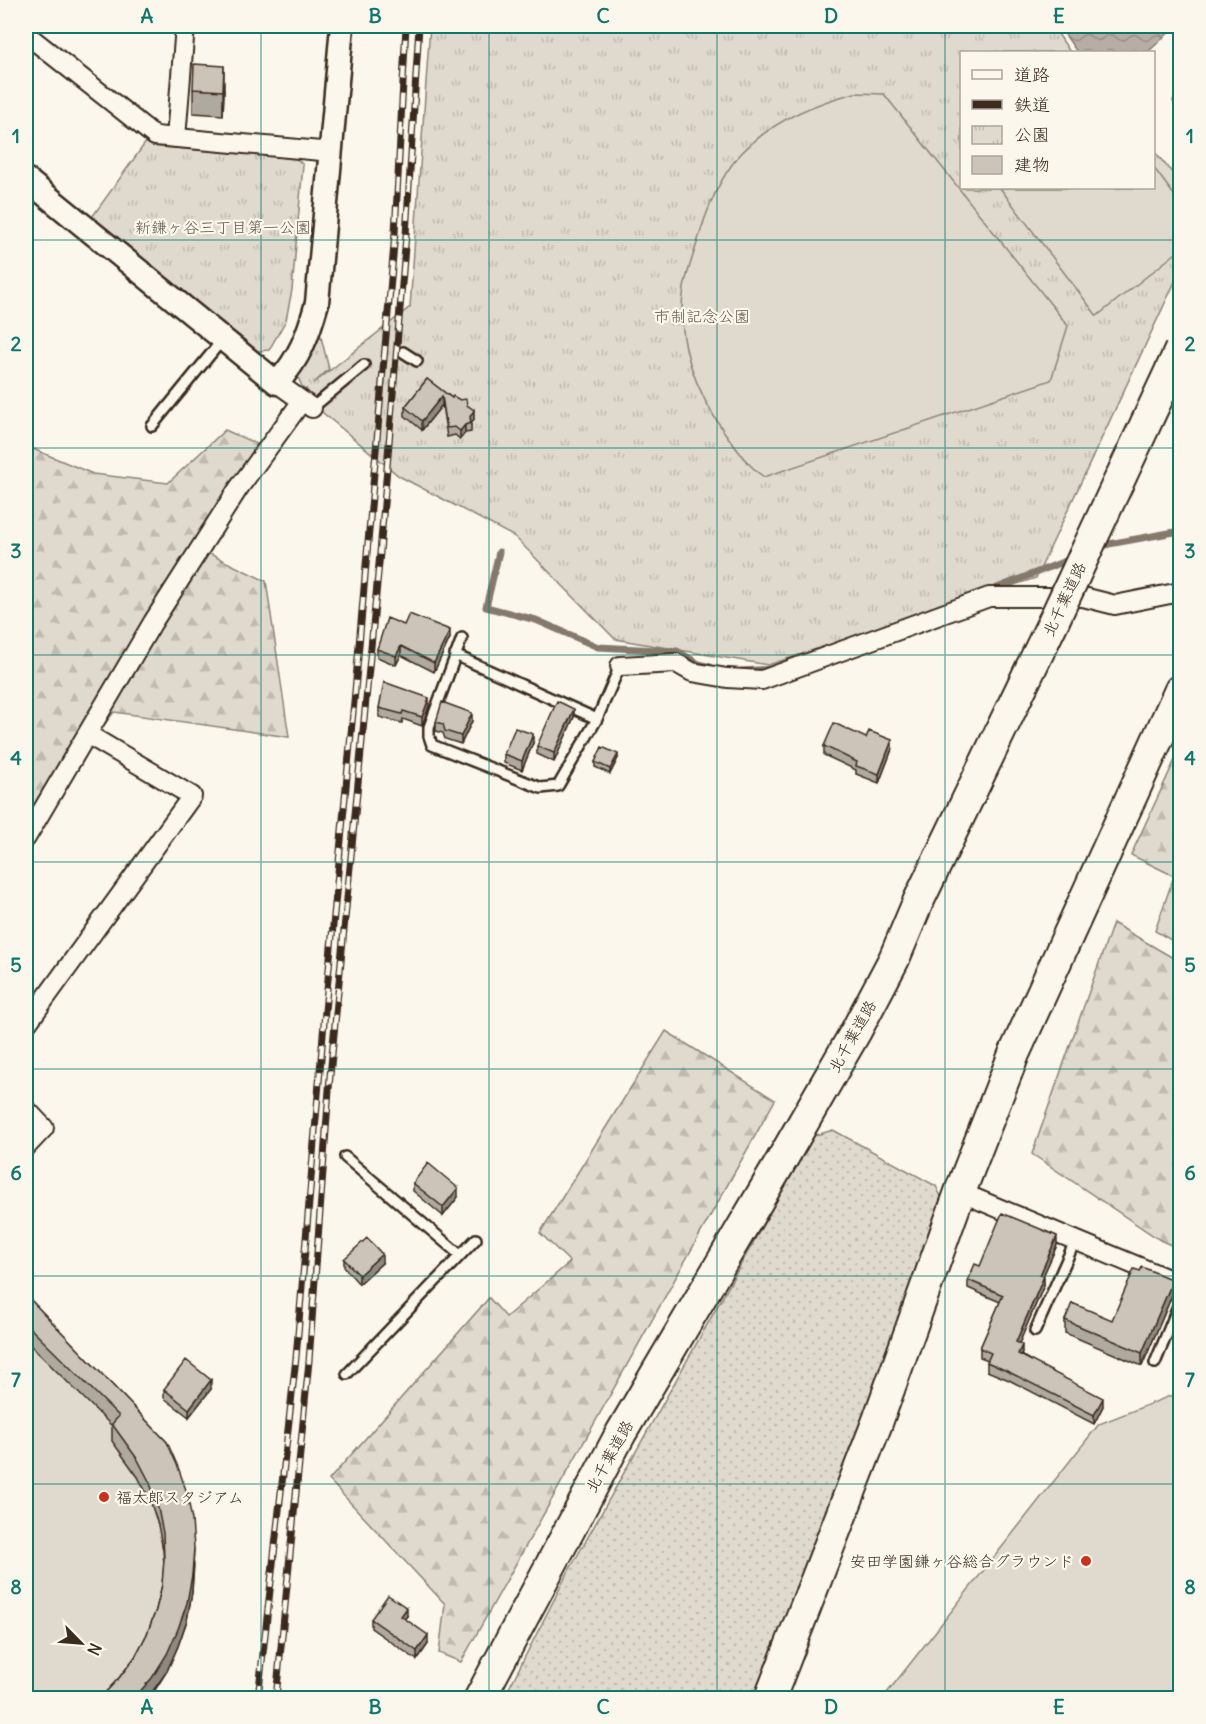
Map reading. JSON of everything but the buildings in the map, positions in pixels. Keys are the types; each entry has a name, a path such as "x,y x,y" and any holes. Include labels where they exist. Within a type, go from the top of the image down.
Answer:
{"highway":[{"name":"北千葉道路","path":"480,1698 621,1433 776,1170 856,1031 894,959 918,902 1055,618 1180,350"},
{"path":"770,1698 877,1423 960,1192 1014,1054 1180,690"}],"street":[{"path":"176,138 185,26"},
{"path":"277,383 298,357 307,337 317,303 342,26"},
{"path":"30,32 155,136 332,152"},
{"path":"26,179 307,405 238,489 153,622 26,838"},
{"path":"620,666 676,663 692,672 727,678 762,680 989,597 1083,597 1115,604 1180,592"},
{"path":"26,1025 192,796 87,734"},
{"path":"26,1109 44,1128 26,1147"},
{"path":"960,1192 1180,1284"}],"lane":[{"path":"152,426 223,339"},
{"path":"403,352 417,361"},
{"path":"307,405 364,365"},
{"path":"462,638 429,727 432,745 541,788 558,786 597,719 620,666"},
{"path":"455,655 597,719"},
{"path":"345,1157 460,1255"},
{"path":"347,1374 476,1239"},
{"path":"1035,1331 1076,1239"},
{"path":"1155,1363 1180,1302"}],"green space":[{"name":"市制記念公園","path":"430,26 1053,26 1069,51 960,51 960,189 1155,189 1155,152 1180,182 1180,271 1036,578 768,665 615,639 515,537 399,476 323,413 306,389 304,391 297,375 320,333 329,369 314,383 410,307"},
{"path":"855,93 884,94 1068,326 1051,380 764,477 738,451 725,433 697,383 685,345 682,307 685,282 709,208 718,187 737,158 762,135 791,116"},
{"name":"新鎌ヶ谷三丁目第一公園","path":"146,142 153,146 296,158 303,165 292,290 286,320 269,350 258,351 92,217"},
{"path":"1155,169 1180,203 1180,250 1097,316 1001,189 1155,189"},
{"path":"225,430 257,444 195,547 266,581 289,737 114,712 32,817 26,813 26,446 93,474 168,483"},
{"path":"1180,749 1180,945 1155,931 1174,876 1131,855"},
{"path":"1113,923 1180,962 1180,1249 1160,1240 1032,1154"},
{"path":"666,1031 775,1100 461,1662 439,1653 445,1604 329,1480 489,1298 506,1317 570,1262 540,1233"},
{"path":"833,1130 936,1186 943,1201 857,1449 756,1698 504,1698 566,1576 813,1136"},
{"name":"福太郎スタジアム","path":"26,1312 167,1459 192,1592 187,1620 178,1646 167,1671 148,1698 26,1698"},
{"name":"安田学園鎌ヶ谷総合グラウンド","path":"1180,1392 1180,1698 883,1698 1099,1424"}],"water":[{"path":"1059,26 1176,26 1149,51 1076,51"}],"waterway":[{"path":"1176,101 1180,105"},
{"path":"1098,548 1180,531"},
{"path":"499,552 486,607 536,620 598,647 677,651 699,664 710,667"},
{"path":"992,590 1073,558"},
{"path":"742,671 772,669"}],"railway":[{"path":"258,1698 296,1358 395,233 406,26"},
{"path":"276,1698 309,1361 330,1076 380,553 406,235 419,26"}],"place":[{"name":"福太郎スタジアム","path":"104,1497"},
{"name":"安田学園鎌ヶ谷総合グラウンド","path":"1086,1561"}]}
